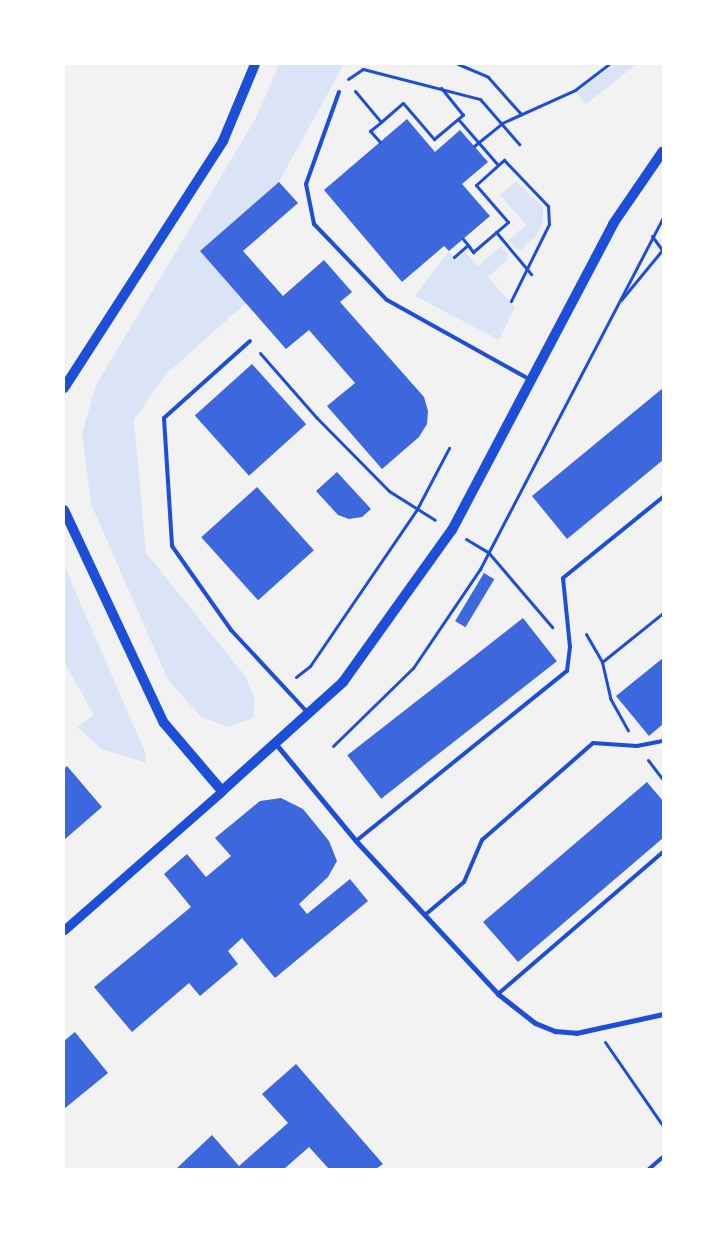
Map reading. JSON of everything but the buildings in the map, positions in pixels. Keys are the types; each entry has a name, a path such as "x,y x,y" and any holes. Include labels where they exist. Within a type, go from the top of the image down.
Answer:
{"main road":[{"path":"64,388 223,141 255,64"},
{"path":"64,510 164,723 222,791 343,682 452,530 613,224 663,151"}],"street":[{"path":"274,743 356,841 498,994 535,1022 555,1031 576,1034 663,1014"},
{"path":"64,930 222,791"}],"lane":[{"path":"339,92 306,184 314,224 387,300 531,380"},
{"path":"250,341 164,418 172,546 231,630 308,713"},
{"path":"356,841 567,671 570,647 563,578 663,497"},
{"path":"425,915 464,882 482,840 593,743 637,746 663,741"},
{"path":"498,994 663,852"},
{"path":"649,1169 663,1157"}],"path":[{"path":"458,64 488,77 521,114"},
{"path":"474,146 502,123 575,90 609,64"},
{"path":"345,80 363,69 480,98 519,144"},
{"path":"380,142 370,131 403,103 434,139 463,115 441,88"},
{"path":"355,92 381,122"},
{"path":"458,119 498,165"},
{"path":"463,240 473,252 508,222 476,185 504,160 548,206 549,215 549,224 511,301"},
{"path":"549,215 554,216"},
{"path":"333,746 413,668 488,552 663,217"},
{"path":"496,232 531,274"},
{"path":"616,306 663,250 652,236"},
{"path":"454,257 468,245"},
{"path":"250,341 316,417 382,484 417,509 488,552 519,590"},
{"path":"284,688 310,666 417,509 449,448"},
{"path":"602,662 663,612"},
{"path":"585,627 587,637 602,662 610,698 637,746 663,780"},
{"path":"613,1055 663,1126"}],"shaded area":[{"path":"279,64 344,64 279,182 200,251 246,303 166,374 134,420 146,553 246,677 255,700 253,718 228,727 201,717 168,680 91,504 82,434 96,385 257,116"},
{"path":"614,64 637,64 586,104 577,93"},
{"path":"516,181 543,207 543,222 537,235 521,250 515,248 508,240 526,225 500,195"},
{"path":"501,246 508,254 507,260 488,277 515,307 499,340 415,296 449,251 456,260 465,252 478,266"},
{"path":"64,565 145,752 146,763 102,749 77,727 94,715 64,662"}]}
